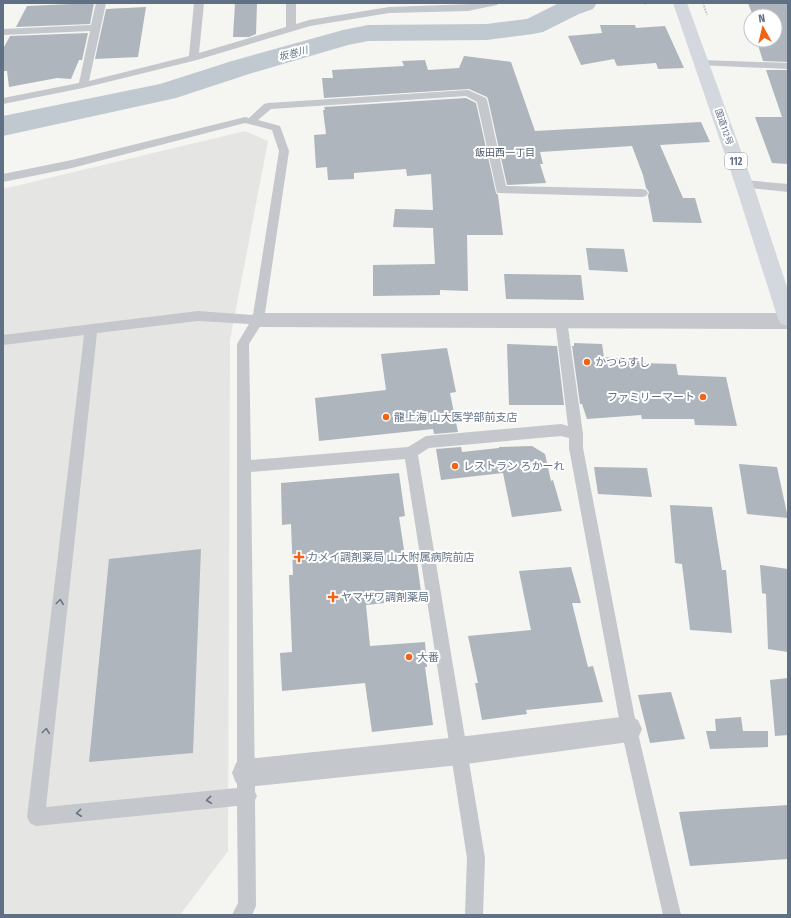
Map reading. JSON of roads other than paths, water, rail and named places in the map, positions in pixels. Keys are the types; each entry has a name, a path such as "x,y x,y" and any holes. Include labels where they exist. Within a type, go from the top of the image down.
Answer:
{"highway":[{"name":"国道112号","path":"680,3 744,184 788,320"}],"street":[{"path":"258,320 788,320"},
{"path":"247,785 459,751 629,730"}],"lane":[{"path":"83,85 101,3"},
{"path":"194,58 199,3"},
{"path":"291,3 291,29"},
{"path":"3,101 83,85 194,58 309,23 389,10 468,8 494,3"},
{"path":"3,32 95,28"},
{"path":"702,63 788,66"},
{"path":"251,121 268,106 468,94 482,100 501,190 642,193"},
{"path":"3,178 72,164 245,120 276,128 284,151 258,320 244,344 247,906 241,915"},
{"path":"744,184 788,188"},
{"path":"3,340 198,316 258,320"},
{"path":"561,320 578,456 629,730 672,915"},
{"path":"91,329 36,817 247,785"},
{"path":"244,467 411,453 426,442 561,430 576,434"},
{"path":"411,453 476,858 474,915"}],"waterway":[{"name":"坂巻川","path":"3,126 166,92 242,67 343,38 368,33 486,32 533,26 584,3"}],"place":[{"name":"かつらすし","path":"587,362"},
{"name":"ファミリーマート","path":"703,397"},
{"name":"龍上海 山大医学部前支店","path":"386,417"},
{"name":"レストラン ろかーれ","path":"455,466"},
{"name":"カメイ調剤薬局 山大附属病院前店","path":"299,557"},
{"name":"ヤマザワ調剤薬局","path":"333,597"},
{"name":"大番","path":"409,657"}],"district":[{"name":"飯田西一丁目","path":"505,152"}]}
